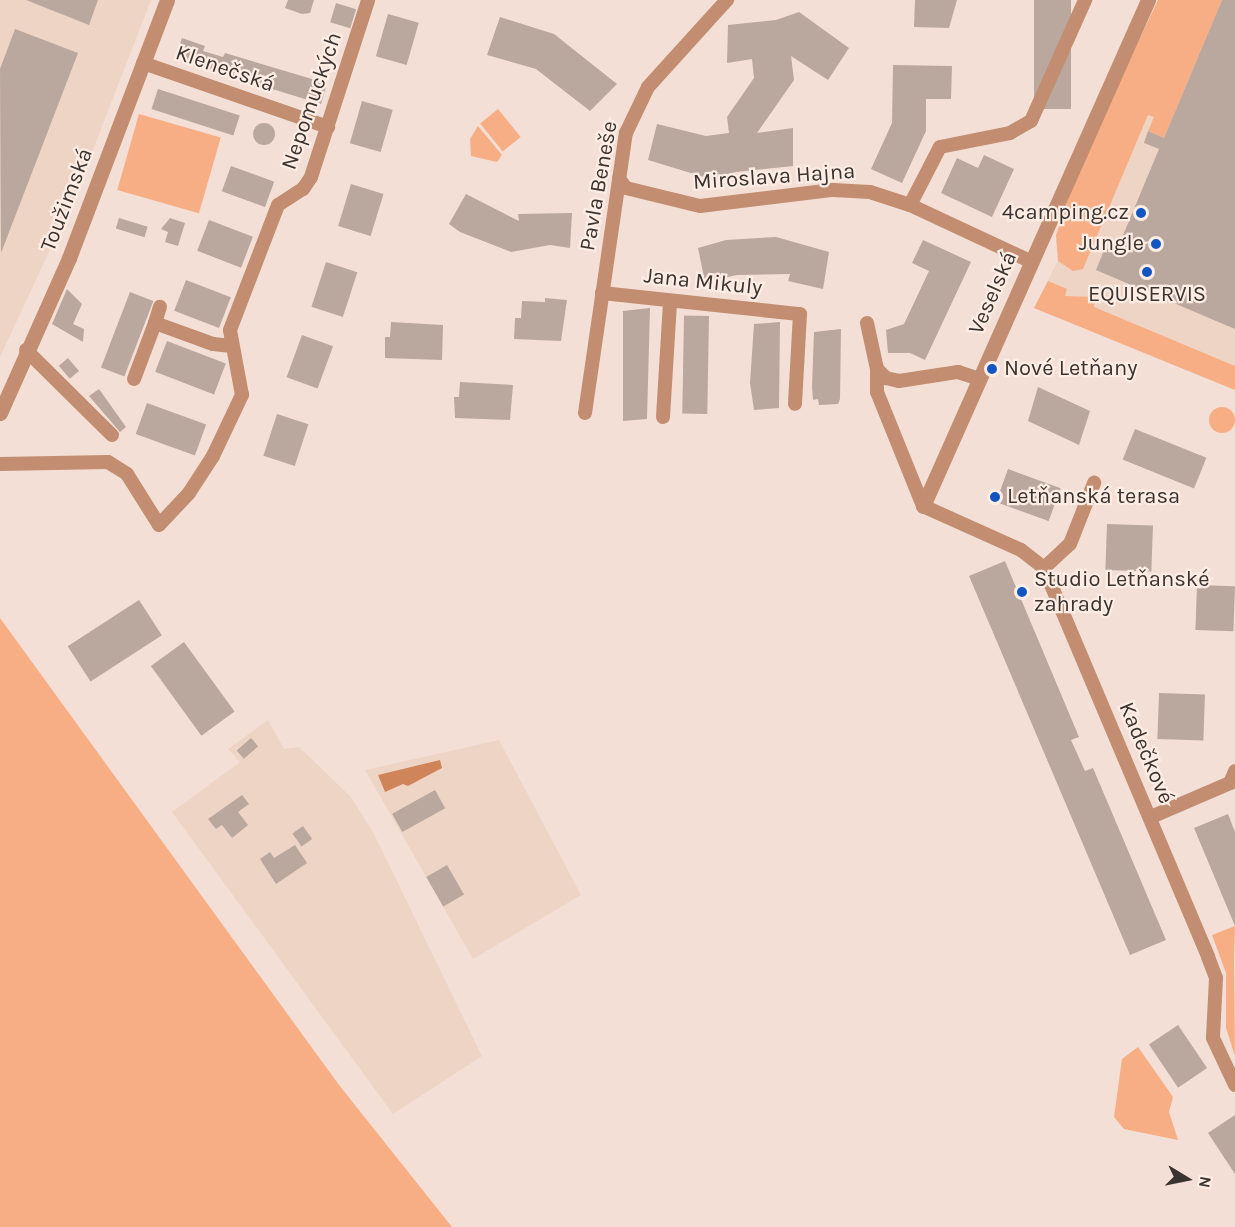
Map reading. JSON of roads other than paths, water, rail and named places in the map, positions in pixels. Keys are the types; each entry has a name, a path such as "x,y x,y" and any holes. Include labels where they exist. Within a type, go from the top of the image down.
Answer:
{"street":[{"name":"Toužimská","path":"0,413 26,350 69,258 167,0"},
{"name":"Nepomuckých","path":"0,464 108,462 127,474 159,525 200,478 239,404 242,380 230,330 276,209 309,182 368,0"},
{"name":"Pavla Beneše","path":"585,413 626,133 648,87 727,0"},
{"path":"910,205 940,147 1010,133 1031,121 1085,0"},
{"name":"Veselská","path":"923,506 1148,0"},
{"name":"Klenečská","path":"143,63 328,127"},
{"name":"Miroslava Hajna","path":"619,179 635,191 700,206 833,190 870,192 910,205 1032,262"},
{"name":"Jana Mikuly","path":"602,292 800,314 795,404"},
{"path":"663,417 670,301"},
{"path":"134,380 160,307"},
{"path":"155,323 213,344 232,346"},
{"path":"867,323 877,369 877,392 923,506"},
{"path":"26,350 112,435"},
{"path":"877,369 899,381 958,372 980,379"},
{"path":"1044,568 1070,544 1094,483"},
{"name":"Kadečkové","path":"923,506 1020,550 1044,568 1151,817 1216,978 1213,1038 1234,1083"},
{"path":"1151,817 1230,783 1235,771"}],"place":[{"name":"4camping.cz","path":"1141,213"},
{"name":"Jungle","path":"1156,244"},
{"name":"EQUISERVIS","path":"1147,272"},
{"name":"Nové Letňany","path":"992,369"},
{"name":"Letňanská terasa","path":"995,497"},
{"name":"Studio Letňanské zahrady","path":"1022,592"}]}
